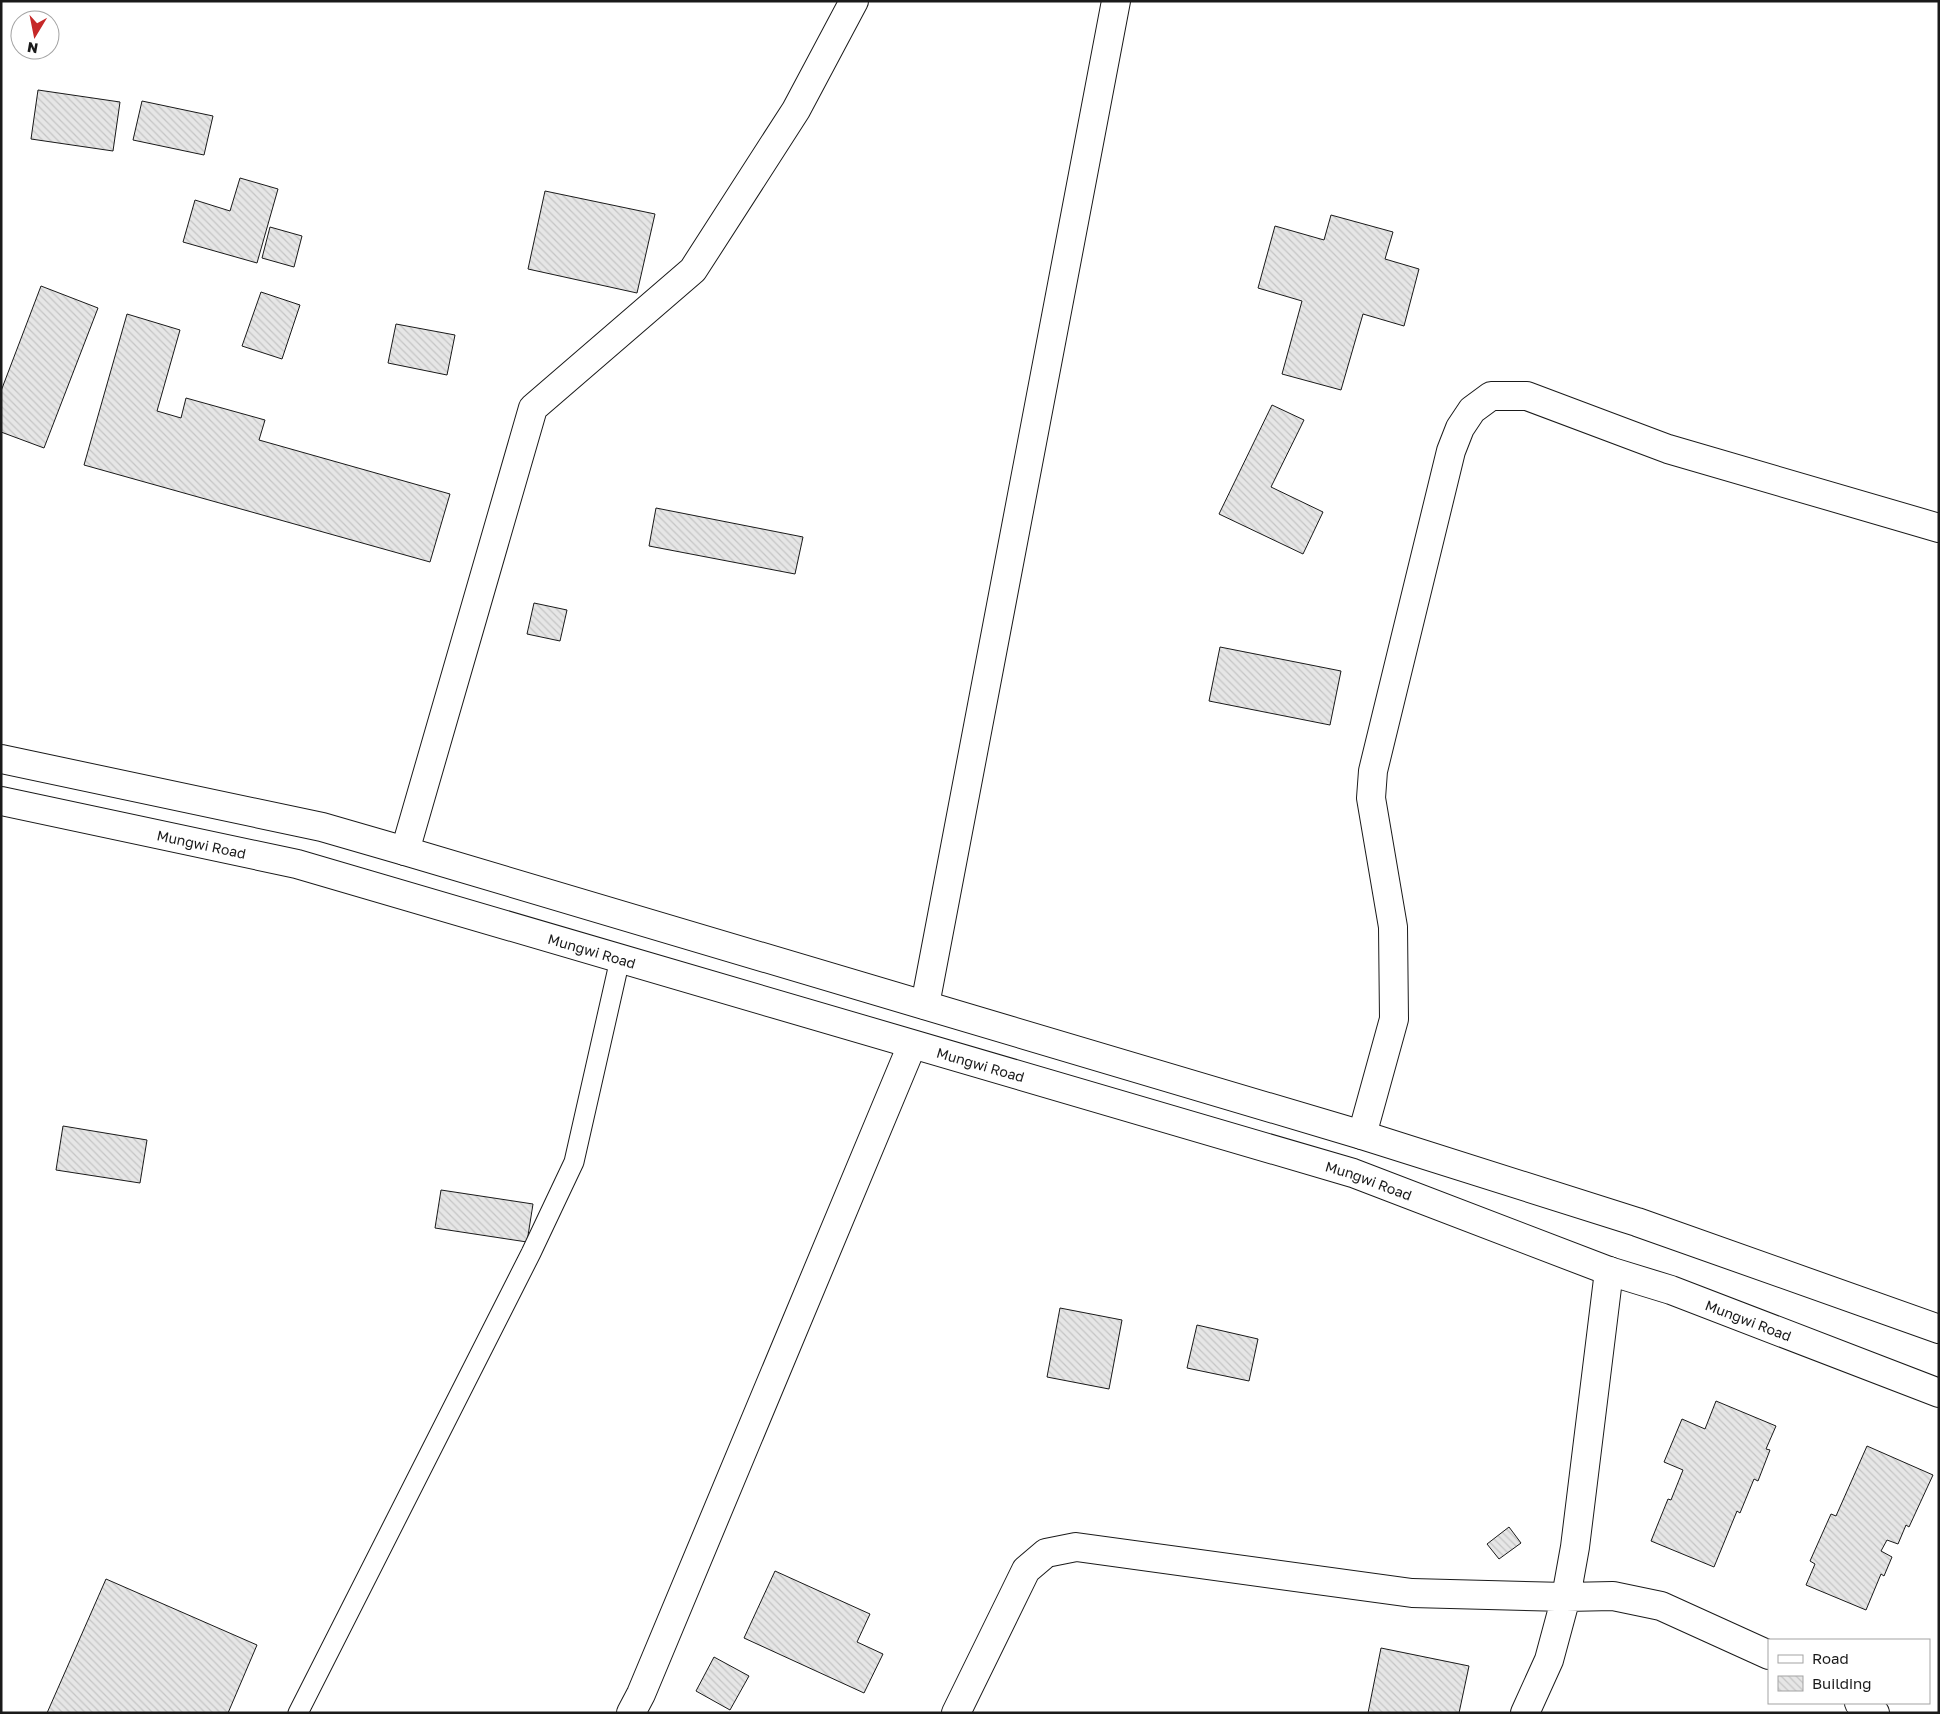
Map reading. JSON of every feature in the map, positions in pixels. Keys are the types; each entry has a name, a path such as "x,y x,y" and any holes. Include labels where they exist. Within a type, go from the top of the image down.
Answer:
{"street":[{"path":"405,851 533,408 693,270 796,110 854,1"},
{"path":"925,1005 1116,1"},
{"path":"1362,1135 1394,1019 1393,927 1371,798 1374,771 1451,451 1460,428 1472,410 1492,396 1527,396 1668,448 1939,528"},
{"path":"1,759 322,827 405,851 1362,1135 1637,1222 1939,1330"},
{"name":"Mungwi Road","path":"1,801 297,864 1353,1174 1609,1271 1671,1290 1939,1393"},
{"path":"631,1713 912,1045"},
{"path":"1525,1713 1549,1660 1566,1597 1575,1547 1609,1271"},
{"path":"956,1713 1026,1570 1046,1553 1068,1548 1085,1548 1412,1593 1566,1597 1612,1596 1662,1606 1768,1655"},
{"path":"1861,1704 1875,1713"}],"lane":[{"path":"298,1713 531,1254 574,1162 620,958"}],"building":[{"path":"38,90 120,102 113,151 31,139"},
{"path":"142,101 213,116 204,155 133,140"},
{"path":"240,178 278,189 257,263 183,242 195,200 230,211"},
{"path":"545,191 655,214 637,293 528,269"},
{"path":"1331,215 1393,232 1385,259 1419,269 1404,326 1363,314 1341,390 1282,374 1302,301 1258,288 1275,226 1324,240"},
{"path":"270,227 302,236 294,267 262,258"},
{"path":"41,286 98,308 44,448 1,432 1,391"},
{"path":"261,292 300,305 282,359 242,346"},
{"path":"127,314 180,330 157,411 181,418 186,398 265,420 259,440 450,494 430,562 84,465"},
{"path":"396,324 455,335 447,375 388,363"},
{"path":"1272,405 1304,420 1271,487 1323,512 1303,554 1219,514"},
{"path":"656,508 803,537 795,574 649,546"},
{"path":"534,603 567,610 560,641 527,634"},
{"path":"1220,647 1341,671 1330,725 1209,701"},
{"path":"63,1126 147,1140 140,1183 56,1170"},
{"path":"441,1190 533,1204 527,1242 435,1228"},
{"path":"1060,1308 1122,1320 1109,1389 1047,1377"},
{"path":"1197,1325 1258,1339 1249,1381 1187,1368"},
{"path":"1716,1401 1776,1426 1766,1449 1770,1450 1758,1481 1754,1479 1740,1513 1737,1511 1714,1567 1651,1541 1668,1499 1671,1500 1683,1470 1664,1462 1682,1419 1705,1429"},
{"path":"1867,1446 1933,1475 1909,1527 1906,1525 1898,1544 1887,1540 1881,1551 1892,1557 1884,1576 1881,1574 1866,1610 1806,1585 1815,1564 1810,1561 1831,1514 1836,1516"},
{"path":"1509,1527 1521,1543 1499,1559 1487,1544"},
{"path":"775,1571 870,1614 857,1642 883,1654 864,1693 744,1638"},
{"path":"106,1579 257,1645 228,1713 47,1713"},
{"path":"1381,1648 1469,1666 1459,1713 1368,1713"},
{"path":"714,1657 749,1676 730,1710 696,1691"}]}
